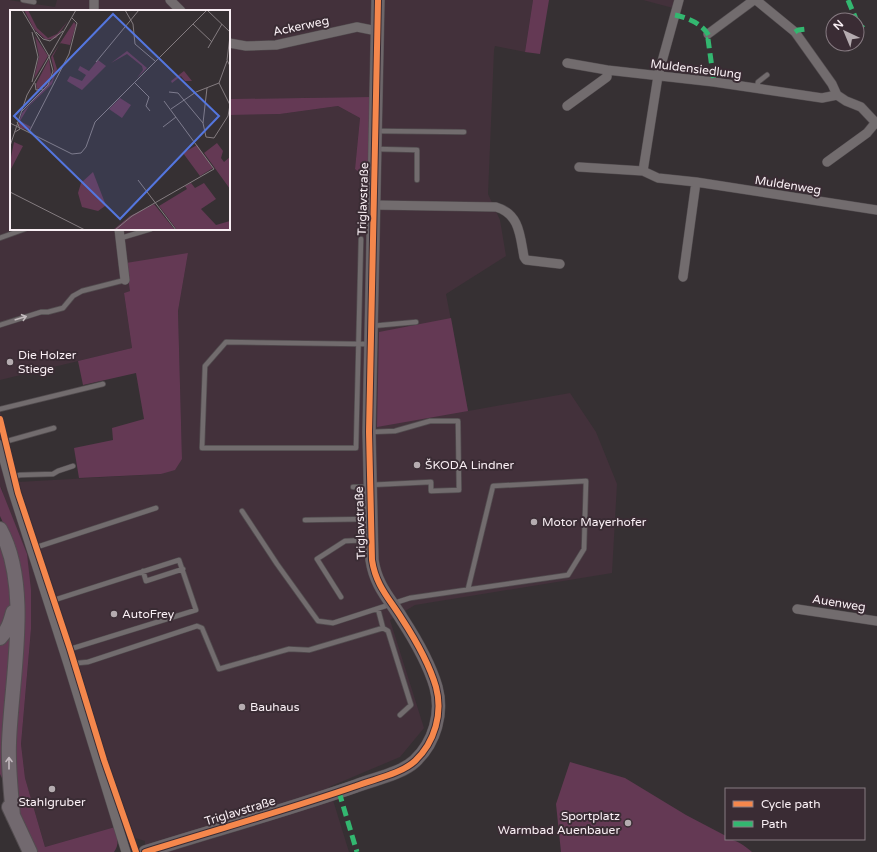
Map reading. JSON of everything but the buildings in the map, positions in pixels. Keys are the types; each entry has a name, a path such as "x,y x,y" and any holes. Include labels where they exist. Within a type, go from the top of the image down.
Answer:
{"main road":[{"path":"0,529 9,551 15,577 18,616 9,744 9,779 13,816"},
{"path":"0,638 10,626 16,594"},
{"path":"0,786 30,852"}],"street":[{"path":"170,0 180,10"},
{"name":"Triglavstraße","path":"145,852 338,792 404,769 414,762 422,753 435,731 438,716 436,687 417,644 376,579 371,540 369,432 364,344 370,326 376,131 378,0"},
{"path":"643,171 658,76 678,0"},
{"path":"708,34 755,0 795,32 832,84 837,95 846,101 861,107 876,123 867,133 827,162"},
{"name":"Ackerweg","path":"230,43 246,46 276,45 357,27 377,31"},
{"path":"567,63 607,70 607,77 567,106"},
{"name":"Muldensiedlung","path":"607,70 714,82 822,98 837,95"},
{"name":"Muldenweg","path":"579,167 643,171 658,178 696,182 877,210"},
{"path":"683,277 696,182"},
{"name":"Triglavstraße","path":"373,205 496,207 503,209 509,212 518,226 524,257 526,260 560,264"},
{"path":"120,234 124,280"},
{"path":"0,444 9,478 126,852"},
{"name":"Auenweg","path":"797,609 877,621"}],"lane":[{"path":"22,0 34,2"},
{"path":"757,89 758,82 767,75"},
{"path":"376,131 464,132"},
{"path":"375,149 417,150 418,180"},
{"path":"0,238 22,230"},
{"path":"120,234 145,230"},
{"path":"361,239 364,344 356,448 202,448 206,366 226,342 364,344"},
{"path":"0,325 41,312 48,312 63,308 73,296 124,280"},
{"path":"370,326 416,322"},
{"path":"0,409 103,384"},
{"path":"353,487 431,482 432,491 459,490 458,421 430,421 395,431 369,432"},
{"path":"0,444 54,428"},
{"path":"9,478 20,475 53,474 73,466"},
{"path":"242,511 277,564 318,621 333,623 410,598 468,590 568,575 584,549 586,481 493,486 468,590"},
{"path":"31,549 156,508"},
{"path":"304,520 370,518"},
{"path":"341,597 317,559 345,541 371,540"},
{"path":"48,602 179,560 196,610 64,651"},
{"path":"143,571 146,581 182,570"},
{"path":"378,609 383,628 388,631 411,705 400,716"},
{"path":"68,664 74,662 88,662 197,626 202,628 219,669 289,649 309,650 383,628"}],"shaded area":[{"path":"0,0 55,7 57,0 533,0 525,52 495,46 494,50 488,194 500,220 506,256 446,294 468,411 570,393 596,432 617,484 612,573 415,605 390,620 424,728 400,757 329,787 349,852 145,852 145,841 132,837 115,827 45,847 25,778 21,744 31,629 2,489 0,486 0,410 18,482 161,474 182,459 178,311 188,253 130,291 124,293 132,348 0,380"},
{"path":"533,0 549,0 540,54 525,52"},
{"path":"643,0 677,0 673,8"},
{"path":"370,97 368,180 355,169 360,118 338,106 280,114 230,115 230,99"},
{"path":"188,253 178,311 182,459 175,470 161,474 79,478 74,448 113,440 112,428 144,419 136,373 83,385 78,361 132,348 124,293 130,291 126,263"},
{"path":"451,318 468,411 377,427 379,332"},
{"path":"0,486 27,554 31,590 31,629 21,744 25,778 45,847 115,827 117,843 114,852 35,852 20,815 14,786 11,540 0,516"},
{"path":"0,546 8,570 11,588 11,604 0,632"},
{"path":"11,633 4,782 0,774 0,644"},
{"path":"570,762 625,778 686,815 725,835 725,840 732,840 737,842 752,852 561,852 556,804"}],"marked path":[{"path":"848,0 853,12"},
{"path":"675,15 700,25 710,38 708,39 714,82"},
{"path":"795,32 798,30 808,30"},
{"path":"339,792 357,852"}],"cycle path":[{"path":"145,852 395,773 409,766 415,761 428,745 436,727 438,717 438,697 433,678 417,643 380,585 372,560 369,432 378,0"},
{"path":"0,419 18,493 70,649 104,760 136,852"}],"place":[{"name":"Die Holzer Stiege","path":"10,362"},
{"name":"ŠKODA Lindner","path":"417,465"},
{"name":"Motor Mayerhofer","path":"534,522"},
{"name":"AutoFrey","path":"114,614"},
{"name":"Bauhaus","path":"242,707"},
{"name":"Stahlgruber","path":"52,789"},
{"name":"Sportplatz Warmbad Auenbauer","path":"628,823"}]}
